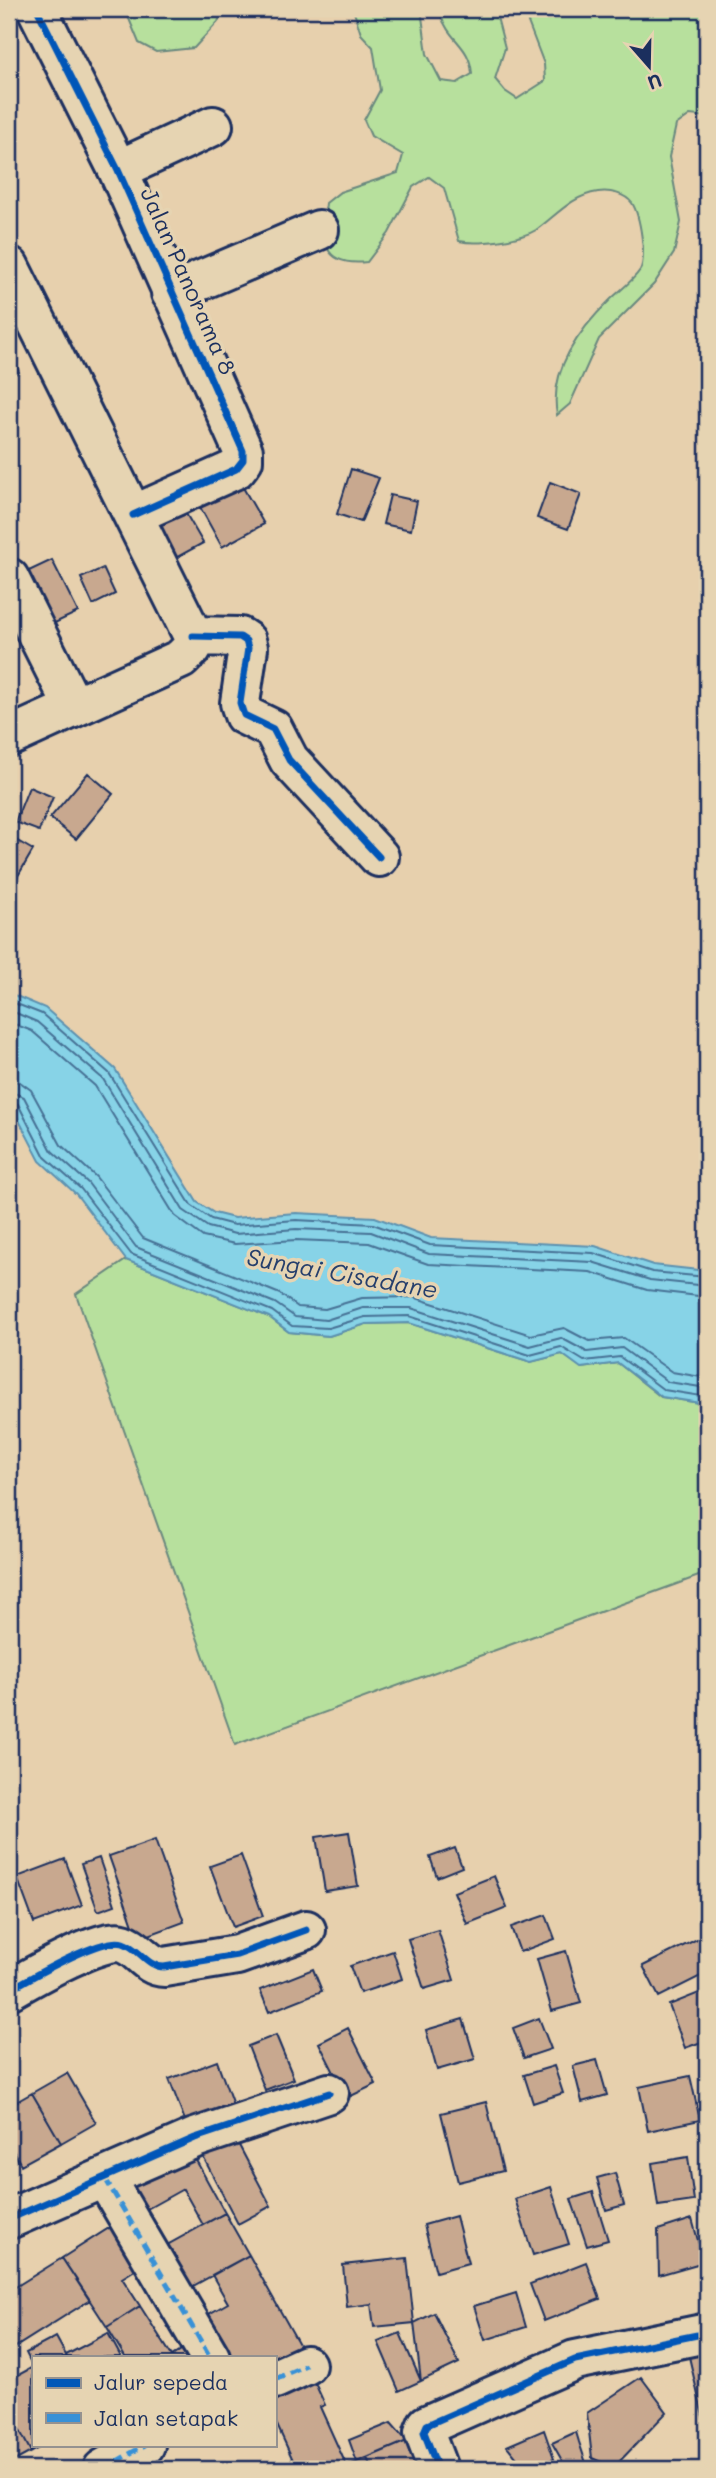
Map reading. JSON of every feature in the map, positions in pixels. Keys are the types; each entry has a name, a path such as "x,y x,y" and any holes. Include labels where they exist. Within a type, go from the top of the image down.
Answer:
{"street":[{"name":"Jalan Panorama 8","path":"37,9 118,170 243,451 243,460 236,469 133,515"},
{"path":"118,170 213,126"},
{"path":"171,293 319,230"},
{"path":"9,266 193,636 192,648 181,659 9,737"},
{"path":"9,578 73,706"},
{"path":"193,636 240,638 246,641 248,648 240,703 244,715 273,729 289,760 379,857"},
{"path":"9,1990 71,1956 117,1942 131,1946 157,1967 164,1967 237,1955 306,1930"},
{"path":"9,2219 195,2138 329,2093"},
{"path":"104,2178 209,2356"},
{"path":"438,2469 424,2432 427,2425 575,2360 707,2333"},
{"path":"103,2469 143,2446"}],"green space":[{"path":"125,9 223,9 218,22 194,48 156,52 139,43"},
{"path":"353,9 421,9 427,54 441,81 457,83 472,74 470,64 440,13 444,9 487,9 497,17 505,48 495,79 505,91 517,99 545,81 544,64 523,9 707,9 707,117 690,115 676,125 669,157 681,222 674,253 654,284 599,339 570,404 557,415 556,399 562,367 577,338 640,270 643,256 642,236 632,203 612,192 588,194 572,202 529,234 498,241 459,241 444,188 429,177 413,187 389,233 367,262 340,260 332,255 325,239 326,203 340,192 398,173 403,155 371,136 364,120 380,90 373,47 361,34"},
{"path":"126,1260 269,1317 289,1332 329,1336 366,1324 409,1323 531,1362 562,1354 582,1368 618,1363 661,1397 707,1404 707,1573 235,1745 76,1294"}],"water":[{"name":"Sungai Cisadane","path":"9,993 45,1008 115,1069 197,1202 214,1213 234,1218 296,1213 375,1217 431,1238 595,1246 653,1265 707,1271 707,1404 662,1397 618,1363 581,1368 562,1354 531,1362 409,1323 366,1324 329,1336 289,1332 269,1317 126,1260 76,1194 40,1161 9,1101"}],"building":[{"path":"9,349 19,372 9,377"},
{"path":"351,469 379,478 361,522 337,514"},
{"path":"550,482 581,494 568,529 537,518"},
{"path":"241,484 264,524 222,547 200,507"},
{"path":"390,495 417,501 411,530 383,524"},
{"path":"185,512 203,543 172,560 155,528"},
{"path":"52,560 78,612 40,630 14,578"},
{"path":"103,568 115,594 93,605 81,578"},
{"path":"88,773 113,794 76,839 50,818"},
{"path":"29,787 53,797 39,831 15,822"},
{"path":"9,836 33,850 12,886 9,884"},
{"path":"9,1826 17,1877 9,1878"},
{"path":"349,1832 358,1886 325,1891 316,1837"},
{"path":"155,1840 184,1922 138,1939 109,1856"},
{"path":"455,1848 462,1867 437,1877 430,1857"},
{"path":"241,1855 263,1916 233,1927 210,1866"},
{"path":"99,1858 115,1905 98,1911 81,1864"},
{"path":"65,1859 82,1905 34,1923 17,1877"},
{"path":"494,1876 507,1908 467,1924 454,1892"},
{"path":"546,1915 555,1939 520,1952 511,1927"},
{"path":"438,1930 454,1980 424,1989 408,1939"},
{"path":"707,1934 707,1973 659,1997 643,1966"},
{"path":"393,1951 402,1979 360,1993 350,1966"},
{"path":"566,1951 581,2003 552,2011 537,1959"},
{"path":"313,1969 322,1991 269,2012 260,1990"},
{"path":"704,1991 707,2000 707,2040 685,2048 669,2005"},
{"path":"539,2018 551,2049 524,2058 513,2028"},
{"path":"463,2019 475,2059 437,2070 426,2030"},
{"path":"348,2028 376,2084 347,2098 319,2043"},
{"path":"276,2035 294,2079 265,2090 248,2046"},
{"path":"597,2060 607,2095 582,2102 573,2066"},
{"path":"217,2061 233,2105 186,2123 169,2079"},
{"path":"554,2066 563,2093 533,2103 524,2075"},
{"path":"67,2073 96,2123 61,2143 32,2093"},
{"path":"690,2076 700,2120 648,2131 639,2087"},
{"path":"32,2093 61,2143 21,2165 9,2143 9,2106"},
{"path":"486,2102 503,2171 458,2182 441,2113"},
{"path":"233,2134 271,2206 238,2224 200,2151"},
{"path":"186,2142 225,2213 203,2225 183,2189 138,2214 118,2180"},
{"path":"688,2157 694,2201 658,2206 652,2163"},
{"path":"615,2173 624,2205 606,2210 597,2178"},
{"path":"551,2187 569,2244 533,2255 515,2199"},
{"path":"593,2192 608,2240 587,2246 571,2199"},
{"path":"225,2213 249,2255 175,2296 151,2254"},
{"path":"456,2216 468,2263 436,2272 424,2225"},
{"path":"692,2219 704,2262 659,2275 658,2230"},
{"path":"120,2221 146,2263 122,2278 140,2306 107,2327 62,2258"},
{"path":"249,2255 300,2346 276,2359 276,2356 213,2356 195,2322 228,2303 212,2275"},
{"path":"62,2258 90,2300 14,2348 9,2339 9,2291"},
{"path":"407,2258 414,2323 374,2327 371,2304 347,2307 343,2265"},
{"path":"586,2262 600,2299 544,2321 530,2284"},
{"path":"516,2293 526,2327 485,2340 474,2306"},
{"path":"140,2306 172,2356 124,2356 107,2327"},
{"path":"434,2313 459,2363 421,2381 414,2323"},
{"path":"108,2333 120,2356 66,2356"},
{"path":"400,2333 421,2381 399,2391 378,2342"},
{"path":"56,2337 66,2356 32,2356 32,2365 26,2353"},
{"path":"707,2343 707,2434 687,2348"},
{"path":"190,2344 198,2356 172,2356"},
{"path":"32,2368 32,2446 43,2446 31,2452 9,2410 9,2380"},
{"path":"310,2372 325,2405 320,2407 348,2469 297,2469 276,2426 276,2387"},
{"path":"641,2377 667,2412 617,2464 608,2465 592,2458 587,2413"},
{"path":"9,2410 31,2452 9,2464"},
{"path":"391,2423 407,2441 357,2462 349,2440"},
{"path":"544,2430 554,2459 525,2468 507,2446"},
{"path":"576,2432 588,2469 567,2469 552,2443"},
{"path":"407,2441 419,2469 372,2469 367,2458"},
{"path":"367,2458 372,2469 351,2469 349,2465"}],"marked path":[{"path":"105,2178 209,2356"},
{"path":"276,2379 306,2365"},
{"path":"103,2469 143,2446"}],"cycle path":[{"path":"37,9 118,170 243,451 243,460 236,469 133,515"},
{"path":"193,636 240,637 246,641 248,648 240,703 244,715 273,729 289,760 379,857"},
{"path":"9,1990 66,1959 113,1943 129,1945 153,1964 164,1967 237,1955 306,1930"},
{"path":"9,2219 195,2138 329,2093"},
{"path":"438,2469 424,2432 427,2425 575,2360 707,2333"}]}
